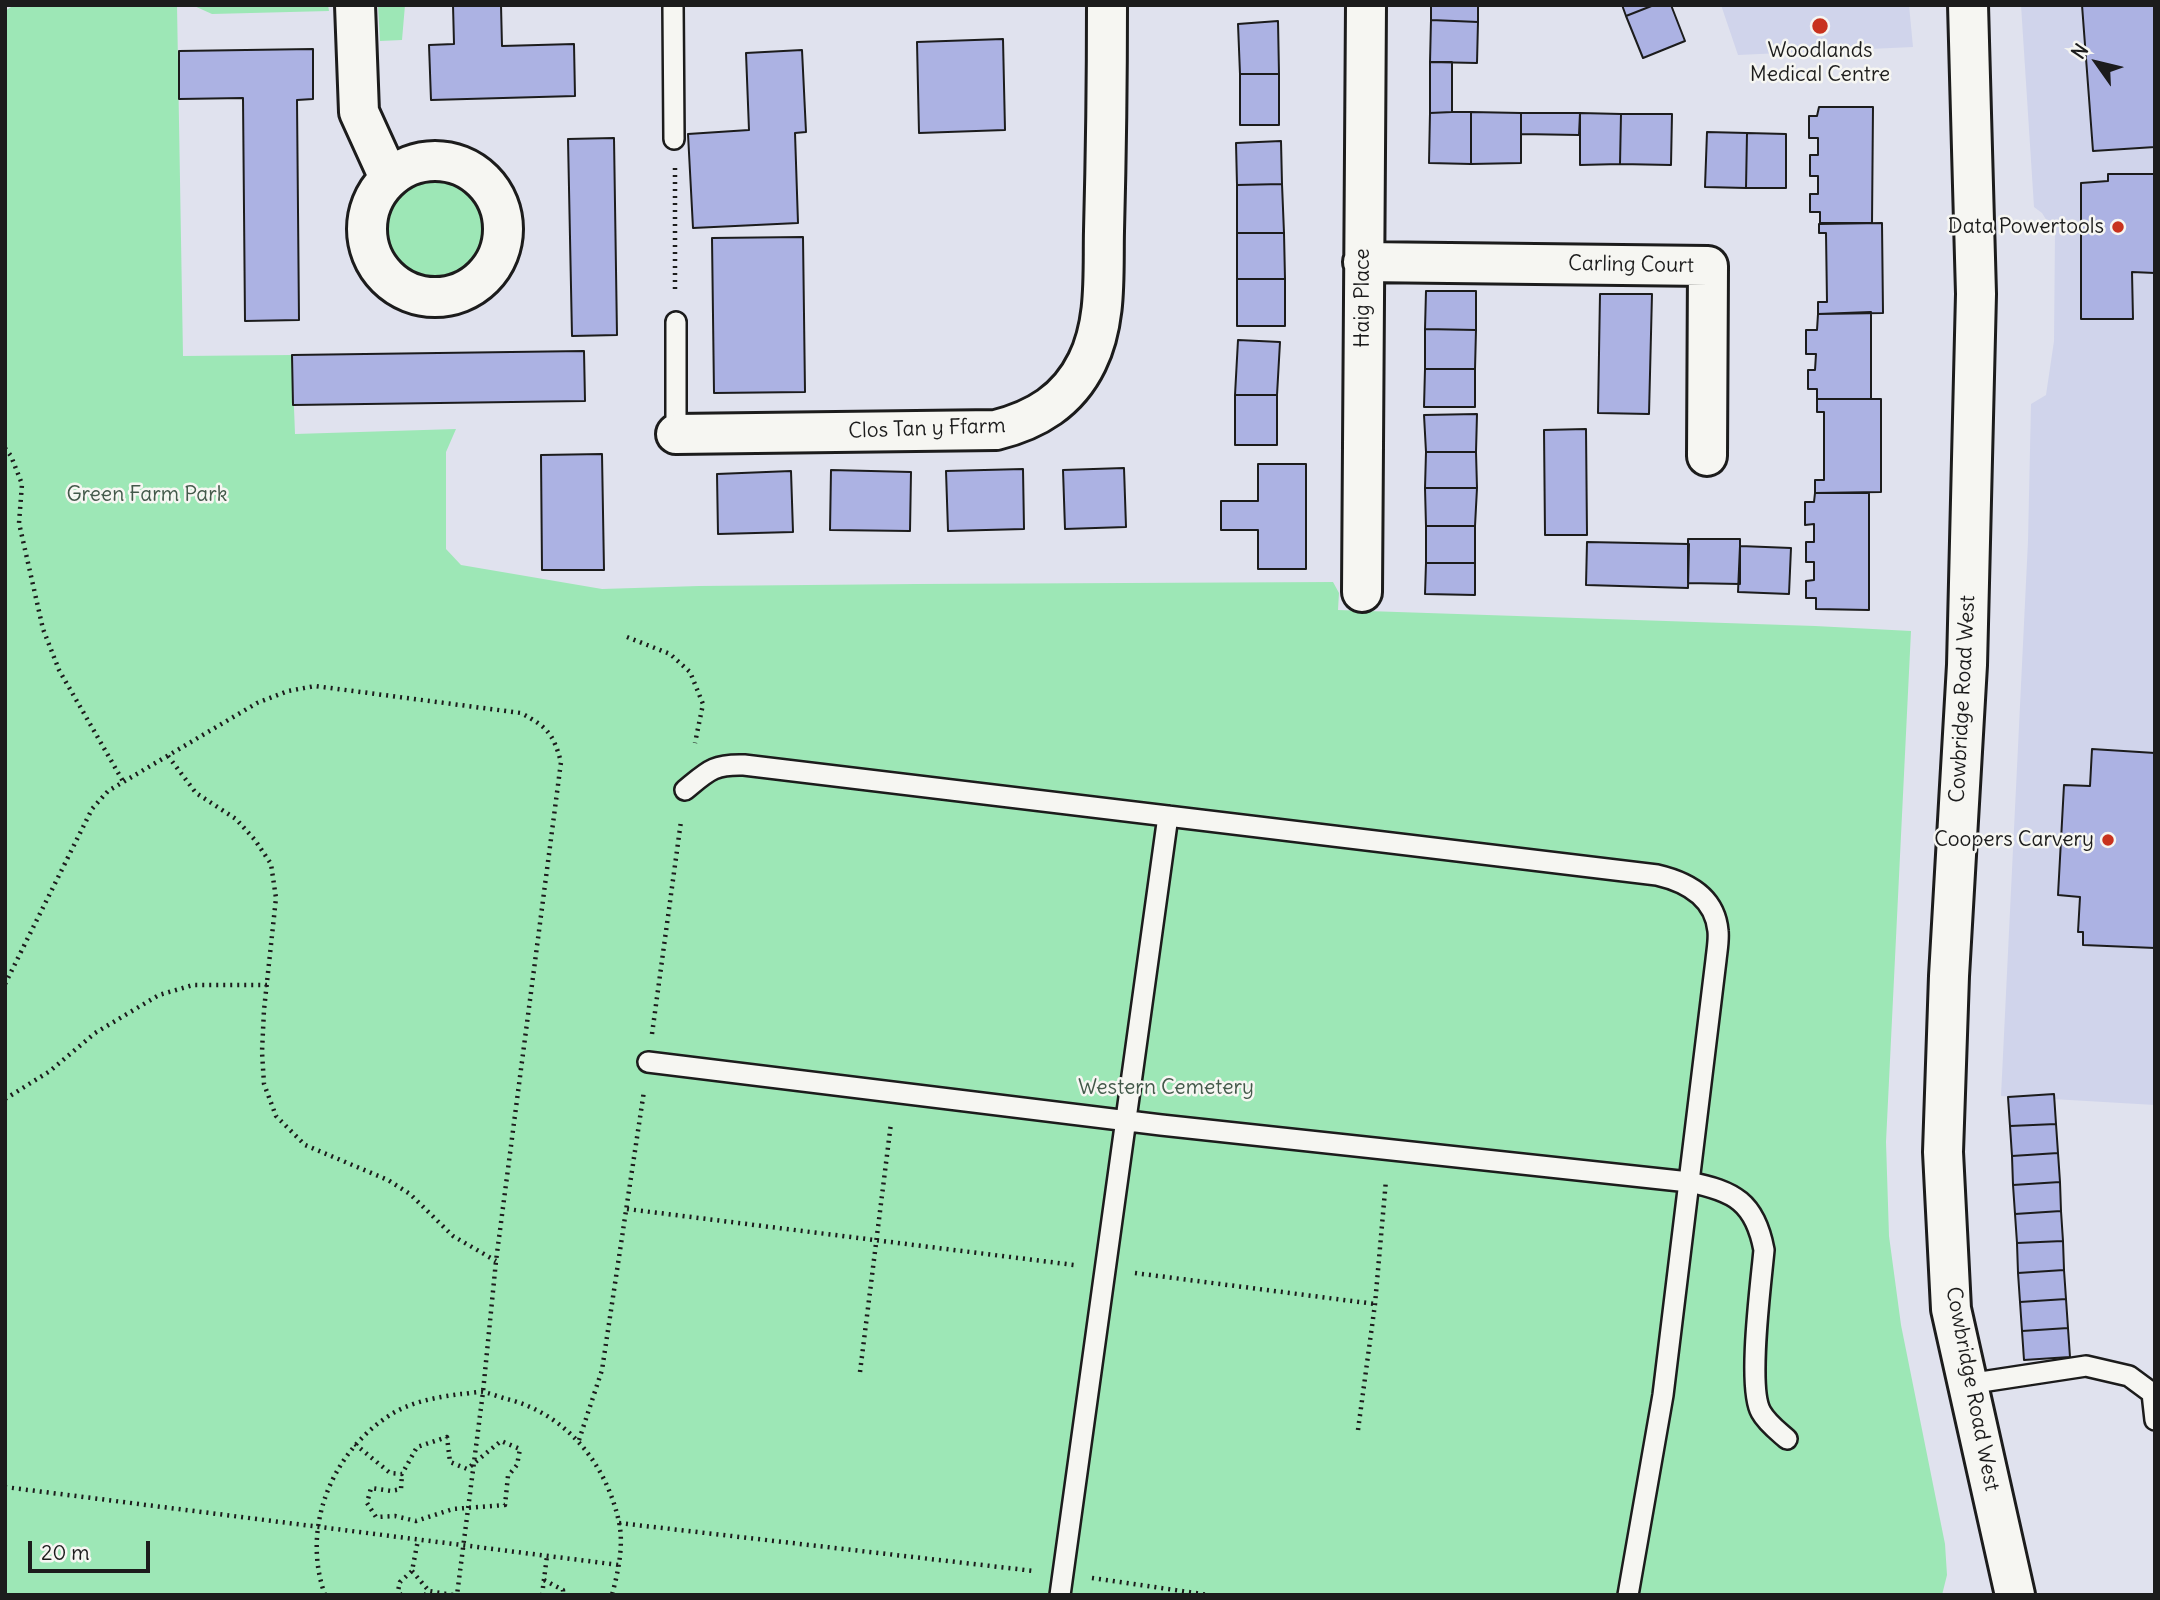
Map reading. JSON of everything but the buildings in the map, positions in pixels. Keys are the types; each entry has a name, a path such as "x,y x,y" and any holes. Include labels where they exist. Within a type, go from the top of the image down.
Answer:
{"main road":[{"path":"355,5 359,112 389,178"},
{"name":"Clos Tan y Ffarm","path":"676,434 996,430 1020,424 1046,411 1068,390 1086,365 1095,345 1101,316 1107,5"},
{"name":"Haig Place","path":"1362,592 1366,5"},
{"name":"Cowbridge Road West","path":"1968,5 1976,294 1967,666 1949,976 1943,1152 1951,1309 2015,1595"},
{"name":"Carling Court","path":"1363,262 1708,267 1707,456"}],"lane":[{"path":"673,5 674,139"},
{"path":"676,322 676,434"},
{"path":"685,790 708,771 723,765 744,765 1657,875 1687,884 1704,896 1713,911 1718,931 1663,1395 1628,1595"},
{"path":"1060,1595 1168,816"},
{"path":"648,1062 1126,1121 1689,1182 1720,1189 1748,1209 1761,1234 1764,1250 1755,1361 1755,1397 1760,1411 1787,1439"},
{"path":"1968,1384 2086,1366 2129,1376 2152,1394 2155,1420"}],"path":[{"path":"674,139 676,322"},
{"path":"5,447 22,484 19,523 43,629 59,670 124,783"},
{"path":"579,1440 602,1370 685,790 703,705 690,672 670,654 627,637"},
{"path":"5,984 92,808 108,791 257,703 288,691 315,686 521,713 542,724 555,741 561,762 496,1261 483,1392 455,1595 427,1593 412,1571"},
{"path":"168,756 196,793 236,819 255,840 271,864 276,898 262,1052 264,1084 276,1116 305,1145 388,1180 410,1194 453,1236 496,1261"},
{"path":"5,1099 50,1071 95,1033 159,995 193,985 267,985"},
{"path":"860,1372 895,1092"},
{"path":"1358,1430 1376,1304 1388,1149"},
{"path":"627,1209 1376,1304"},
{"path":"325,1595 318,1576 317,1526 328,1483 355,1444 391,1414 436,1397 483,1392 518,1402 551,1417 579,1440 606,1479 619,1523 619,1565 612,1595"},
{"path":"447,1437 450,1462 467,1469 501,1441 520,1449 517,1465 508,1476 505,1505 453,1509 416,1521 395,1516 376,1517 367,1503 371,1488 391,1492 401,1489 402,1475 417,1447 447,1437"},
{"path":"355,1444 390,1473 402,1475"},
{"path":"5,1487 619,1565"},
{"path":"619,1523 1062,1574 1209,1595"},
{"path":"401,1595 398,1591 400,1582 412,1571 418,1540"},
{"path":"542,1595 547,1556"},
{"path":"544,1580 563,1590 563,1595"}],"shaded area":[{"name":"Woodlands Medical Centre","path":"1721,5 1909,5 1913,47 1738,55"},
{"path":"2021,5 2155,5 2155,1105 2001,1096 2028,541 2031,404 2046,395 2054,341 2055,234 2042,213 2034,207"}],"green space":[{"name":"Western Cemetery","path":"14,5 177,5 183,356 292,355 295,434 456,429 446,452 446,549 461,565 602,589 1333,582 1339,593 1338,610 1911,631 1886,1142 1889,1236 1901,1325 1945,1544 1947,1575 1942,1595 5,1595 5,11"},
{"path":"192,5 328,5 329,11 212,14"},
{"path":"378,5 405,5 402,40 380,41"},
{"path":"435,178 454,181 470,192 481,208 484,227 481,246 470,262 454,273 435,276 416,273 400,262 389,246 386,227 389,208 400,192 416,181"}],"place":[{"name":"Woodlands Medical Centre","path":"1820,26"},
{"name":"Data Powertools","path":"2118,227"},
{"name":"Coopers Carvery","path":"2108,840"}],"park label":[{"name":"Green Farm Park","path":"147,495"}]}
